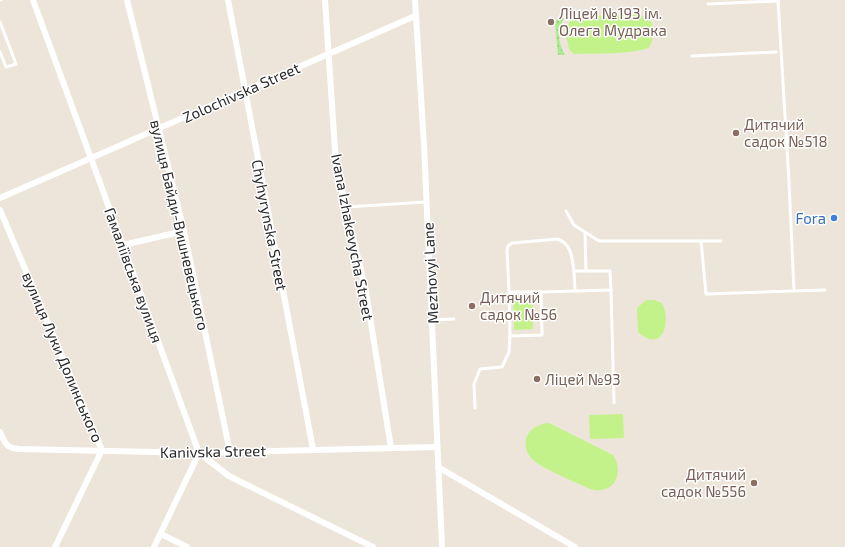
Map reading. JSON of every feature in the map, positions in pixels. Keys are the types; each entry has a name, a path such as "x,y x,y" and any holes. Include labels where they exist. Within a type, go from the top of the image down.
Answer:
{"street":[{"name":"Гамаліївська вулиця","path":"33,0 199,453"},
{"name":"вулиця Байди-Вишневецького","path":"127,0 184,231 230,452"},
{"name":"Chyhyrynska Street","path":"228,0 313,449"},
{"name":"Ivana Izhakevycha Street","path":"325,0 336,165 366,292 391,448"},
{"name":"Mezhovyi Lane","path":"416,0 427,202 442,547"},
{"name":"Zolochivska Street","path":"0,198 416,16"},
{"name":"вулиця Луки Долинського","path":"0,210 102,450 55,547"},
{"path":"123,245 184,231"},
{"name":"Kanivska Street","path":"0,432 6,446 9,448 199,453 437,447"},
{"path":"154,547 199,453 229,476 373,547"},
{"path":"438,467 575,547"},
{"path":"161,534 187,547"}],"lane":[{"path":"708,4 778,0 794,292"},
{"path":"0,22 16,64 6,67 0,52"},
{"path":"692,56 776,52"},
{"path":"346,207 427,202"},
{"path":"566,211 574,224 585,233 599,241 721,241"},
{"path":"585,233 586,271"},
{"path":"475,408 474,384 480,369 502,367 509,352 508,246 512,243 558,239 563,241 570,250 574,271 575,291"},
{"path":"701,242 706,294 825,290"},
{"path":"574,271 610,271 614,403"},
{"path":"509,292 611,290"},
{"path":"510,336 542,334 541,292"},
{"path":"432,320 454,319"}],"green space":[{"path":"638,14 651,21 653,34 649,48 621,53 574,54 569,49 565,31 571,19 578,16"},
{"path":"564,18 560,28 559,37 565,55 558,55 555,23 557,19"},
{"path":"533,297 533,329 514,330 513,298"},
{"path":"646,300 654,300 662,303 665,311 665,326 663,333 659,338 646,338 638,332 637,308"},
{"path":"623,414 624,438 590,439 589,415"},
{"path":"547,423 613,455 618,469 615,481 611,486 598,490 590,489 536,463 528,454 526,448 527,436 535,427"}],"place":[{"name":"Ліцей №193 ім. Олега Мудрака","path":"551,22"},
{"name":"Дитячий садок №518","path":"736,133"},
{"name":"Fora","path":"834,218"},
{"name":"Дитячий садок №56","path":"472,306"},
{"name":"Ліцей №93","path":"537,379"},
{"name":"Дитячий садок №556","path":"754,483"}]}
